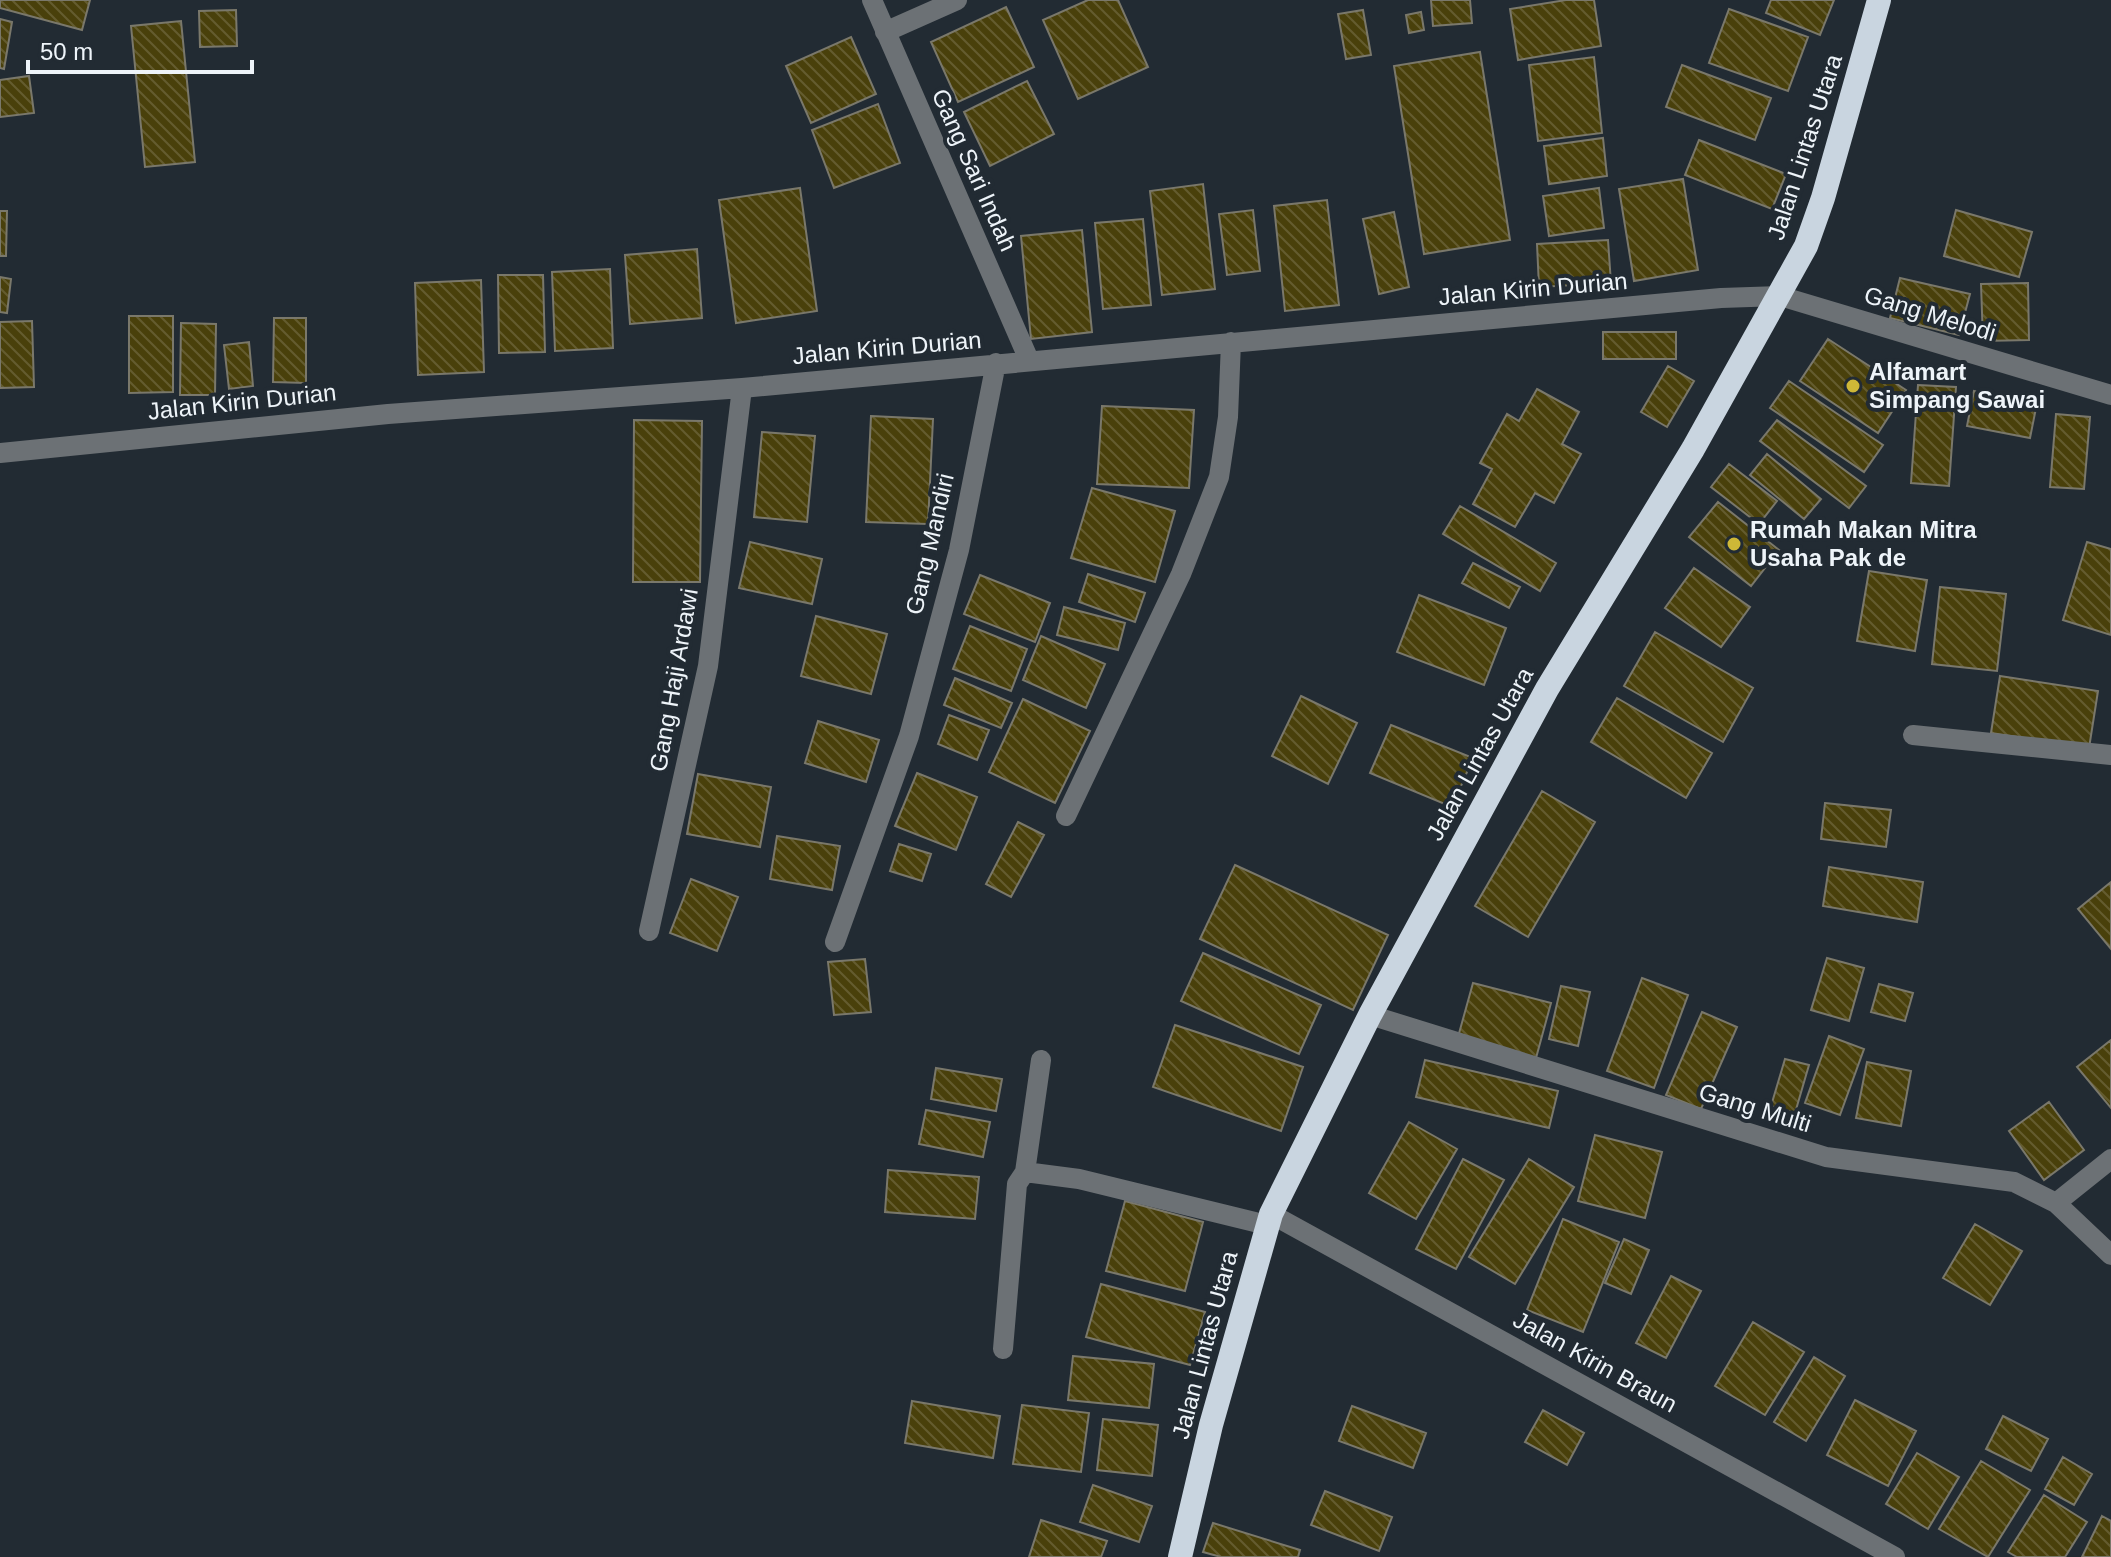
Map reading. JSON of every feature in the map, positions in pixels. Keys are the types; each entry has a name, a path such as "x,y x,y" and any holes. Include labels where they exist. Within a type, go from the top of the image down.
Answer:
{"highway":[{"name":"Jalan Lintas Utara","path":"1180,1557 1215,1411 1269,1219 1370,1015 1547,689 1693,449 1806,246 1823,198 1879,0"}],"street":[{"name":"Gang Sari Indah","path":"872,0 1029,360"},
{"path":"885,32 957,0"},
{"name":"Jalan Kirin Durian","path":"0,453 388,414 742,388 1721,298 1780,296"},
{"name":"Gang Melodi","path":"1780,296 2111,395"},
{"path":"1066,816 1181,574 1219,477 1228,417 1231,342"},
{"name":"Gang Mandiri","path":"835,942 909,736 959,550 996,363"},
{"name":"Gang Haji Ardawi","path":"649,931 708,666 742,388"},
{"path":"1913,735 2111,755"},
{"name":"Gang Multi","path":"1370,1015 1826,1157 2014,1182 2056,1203 2111,1255"},
{"path":"1003,1349 1017,1184 1025,1172 1041,1060"},
{"path":"2056,1203 2111,1159"},
{"name":"Jalan Kirin Braun","path":"1025,1172 1079,1179 1269,1219 1895,1557"}],"building":[{"path":"0,0 90,0 82,30 0,8"},
{"path":"1088,0 1118,0 1148,67 1078,99 1043,20"},
{"path":"1431,0 1470,0 1472,23 1433,26"},
{"path":"1566,0 1594,0 1601,46 1518,60 1510,9"},
{"path":"1771,0 1834,0 1820,35 1766,13"},
{"path":"1006,7 1034,67 958,102 931,42"},
{"path":"1729,9 1808,37 1788,91 1709,63"},
{"path":"236,10 237,46 200,47 199,11"},
{"path":"1363,10 1371,55 1346,59 1338,14"},
{"path":"1421,12 1424,30 1409,33 1406,15"},
{"path":"0,19 12,22 4,69 0,68"},
{"path":"181,21 195,162 145,167 131,26"},
{"path":"851,37 876,94 811,123 786,66"},
{"path":"1480,52 1510,240 1424,254 1394,66"},
{"path":"1594,57 1602,133 1538,141 1529,65"},
{"path":"1682,65 1771,98 1755,140 1666,107"},
{"path":"29,76 34,113 0,117 0,80"},
{"path":"1027,81 1054,134 990,166 964,112"},
{"path":"878,104 900,163 834,188 812,130"},
{"path":"1603,138 1607,176 1549,184 1544,146"},
{"path":"1699,140 1786,174 1772,209 1685,175"},
{"path":"1683,179 1698,270 1634,281 1619,189"},
{"path":"1203,184 1215,289 1162,295 1150,191"},
{"path":"800,188 817,311 736,323 719,200"},
{"path":"1599,188 1604,228 1549,236 1543,196"},
{"path":"1327,200 1339,305 1285,311 1274,206"},
{"path":"1253,210 1260,271 1227,275 1219,214"},
{"path":"1956,210 2032,232 2019,277 1944,256"},
{"path":"0,211 7,211 6,256 0,256"},
{"path":"1394,212 1409,287 1379,294 1363,219"},
{"path":"1143,219 1151,305 1103,309 1095,223"},
{"path":"1082,230 1092,332 1031,339 1021,236"},
{"path":"1608,240 1611,283 1539,287 1537,244"},
{"path":"697,249 702,318 630,324 625,255"},
{"path":"610,269 613,348 555,351 552,272"},
{"path":"498,275 543,275 545,352 499,353"},
{"path":"0,277 11,279 7,313 0,312"},
{"path":"1900,278 1970,294 1959,335 1890,318"},
{"path":"481,280 484,372 418,375 415,283"},
{"path":"2028,283 2029,340 1983,341 1981,284"},
{"path":"129,316 173,316 173,392 129,393"},
{"path":"274,318 306,318 306,383 273,382"},
{"path":"32,321 34,387 0,388 0,322"},
{"path":"181,323 216,324 215,395 180,395"},
{"path":"1603,332 1676,332 1676,359 1603,359"},
{"name":"Alfamart Simpang Sawai","path":"1828,339 1906,390 1878,433 1800,381"},
{"path":"249,342 253,386 229,389 224,345"},
{"path":"1668,366 1694,381 1667,427 1641,412"},
{"path":"1789,381 1883,445 1864,472 1770,408"},
{"path":"1918,385 1956,387 1949,486 1911,483"},
{"path":"1537,389 1579,412 1562,444 1581,454 1554,503 1535,493 1515,527 1473,504 1492,469 1480,463 1507,414 1519,421"},
{"path":"1974,391 2037,403 2030,438 1967,426"},
{"path":"1102,406 1194,410 1189,488 1097,484"},
{"path":"2056,414 2090,417 2084,489 2050,487"},
{"path":"871,416 933,419 928,524 866,522"},
{"path":"634,420 702,421 700,582 633,582"},
{"path":"1777,420 1866,486 1849,508 1760,441"},
{"path":"762,432 815,436 807,522 754,517"},
{"path":"1767,454 1821,499 1804,519 1750,475"},
{"path":"1729,464 1777,501 1759,524 1711,487"},
{"path":"1092,488 1175,511 1155,582 1071,558"},
{"name":"Rumah Makan Mitra Usaha Pak de","path":"1718,502 1779,550 1751,586 1689,537"},
{"path":"1460,506 1556,563 1540,591 1443,534"},
{"path":"750,542 822,559 812,604 739,588"},
{"path":"2087,542 2111,549 2111,635 2063,620"},
{"path":"1473,563 1520,587 1509,608 1462,583"},
{"path":"1694,568 1750,607 1721,647 1665,608"},
{"path":"1869,571 1927,580 1915,651 1857,641"},
{"path":"1088,574 1145,593 1135,622 1079,602"},
{"path":"980,575 1050,603 1035,642 964,614"},
{"path":"1940,587 2006,594 1997,671 1932,664"},
{"path":"1419,595 1506,628 1484,685 1397,652"},
{"path":"1064,607 1125,623 1118,650 1057,635"},
{"path":"816,616 887,634 871,694 801,676"},
{"path":"970,626 1027,649 1011,691 953,669"},
{"path":"1655,632 1753,688 1723,742 1624,686"},
{"path":"1041,636 1105,664 1086,708 1023,680"},
{"path":"2000,676 2098,691 2089,748 1991,733"},
{"path":"955,678 1012,703 1001,728 944,705"},
{"path":"1301,696 1357,723 1328,784 1272,756"},
{"path":"1617,698 1712,753 1686,798 1591,742"},
{"path":"1023,699 1090,731 1055,803 989,772"},
{"path":"949,715 989,730 977,760 938,744"},
{"path":"818,721 879,740 866,782 805,763"},
{"path":"1391,725 1473,758 1452,807 1370,773"},
{"path":"917,773 977,797 956,850 895,826"},
{"path":"698,774 771,787 760,847 687,834"},
{"path":"1542,791 1595,822 1528,937 1475,906"},
{"path":"1825,803 1891,810 1886,847 1821,839"},
{"path":"1018,822 1044,835 1011,897 986,884"},
{"path":"777,836 840,846 832,890 770,879"},
{"path":"899,844 931,854 922,881 890,871"},
{"path":"1235,865 1388,935 1353,1010 1200,939"},
{"path":"1829,867 1923,882 1917,922 1823,906"},
{"path":"691,879 738,897 717,951 670,933"},
{"path":"2111,882 2111,949 2078,909"},
{"path":"1203,953 1321,1005 1299,1054 1181,1001"},
{"path":"1827,958 1864,968 1849,1021 1811,1010"},
{"path":"865,959 871,1012 834,1015 828,962"},
{"path":"1642,978 1688,995 1654,1088 1607,1071"},
{"path":"1473,983 1551,1003 1536,1058 1458,1037"},
{"path":"1879,984 1913,993 1905,1021 1871,1012"},
{"path":"1561,986 1590,992 1578,1046 1549,1039"},
{"path":"1702,1012 1737,1027 1701,1109 1666,1095"},
{"path":"1175,1025 1303,1067 1281,1131 1153,1087"},
{"path":"1829,1036 1864,1049 1840,1115 1805,1103"},
{"path":"2111,1040 2111,1108 2077,1067"},
{"path":"1785,1059 1809,1065 1795,1113 1771,1106"},
{"path":"1425,1060 1558,1091 1549,1128 1416,1097"},
{"path":"1867,1062 1911,1071 1901,1126 1856,1118"},
{"path":"936,1068 1002,1079 996,1111 931,1099"},
{"path":"2049,1102 2084,1150 2044,1180 2009,1131"},
{"path":"926,1110 990,1122 983,1157 919,1144"},
{"path":"1409,1122 1457,1149 1416,1219 1369,1193"},
{"path":"1595,1135 1662,1152 1645,1218 1578,1201"},
{"path":"1463,1159 1504,1180 1456,1269 1416,1249"},
{"path":"1529,1159 1574,1187 1515,1284 1469,1257"},
{"path":"888,1170 979,1177 975,1219 885,1212"},
{"path":"1125,1201 1203,1222 1185,1291 1106,1271"},
{"path":"1563,1219 1619,1242 1583,1332 1527,1310"},
{"path":"1975,1224 2022,1251 1990,1305 1943,1278"},
{"path":"1624,1239 1649,1250 1631,1294 1605,1283"},
{"path":"1671,1276 1701,1291 1666,1358 1636,1343"},
{"path":"1101,1284 1205,1312 1190,1365 1086,1337"},
{"path":"1753,1322 1804,1352 1765,1415 1715,1386"},
{"path":"1073,1356 1154,1364 1149,1408 1068,1400"},
{"path":"1814,1357 1845,1376 1806,1441 1774,1422"},
{"path":"1855,1400 1916,1431 1888,1486 1827,1455"},
{"path":"912,1401 1000,1416 993,1458 905,1443"},
{"path":"1022,1405 1089,1413 1081,1472 1013,1464"},
{"path":"1352,1406 1426,1433 1413,1468 1339,1441"},
{"path":"1543,1410 1584,1433 1567,1465 1525,1442"},
{"path":"2003,1416 2048,1439 2031,1471 1986,1449"},
{"path":"1103,1419 1158,1425 1152,1476 1097,1470"},
{"path":"1917,1453 1959,1477 1928,1529 1886,1504"},
{"path":"2063,1457 2092,1474 2074,1505 2045,1489"},
{"path":"1981,1461 2030,1490 1988,1557 1939,1529"},
{"path":"1093,1485 1152,1506 1139,1542 1080,1522"},
{"path":"1325,1491 1392,1517 1379,1551 1311,1525"},
{"path":"2044,1495 2087,1522 2065,1557 2017,1557 2008,1552"},
{"path":"2102,1516 2111,1521 2111,1557 2082,1557"},
{"path":"1041,1520 1107,1541 1101,1557 1029,1557"},
{"path":"1213,1523 1300,1550 1298,1557 1221,1557 1203,1552"}],"place":[{"name":"Alfamart Simpang Sawai","path":"1853,386"},
{"name":"Rumah Makan Mitra Usaha Pak de","path":"1734,544"}]}
